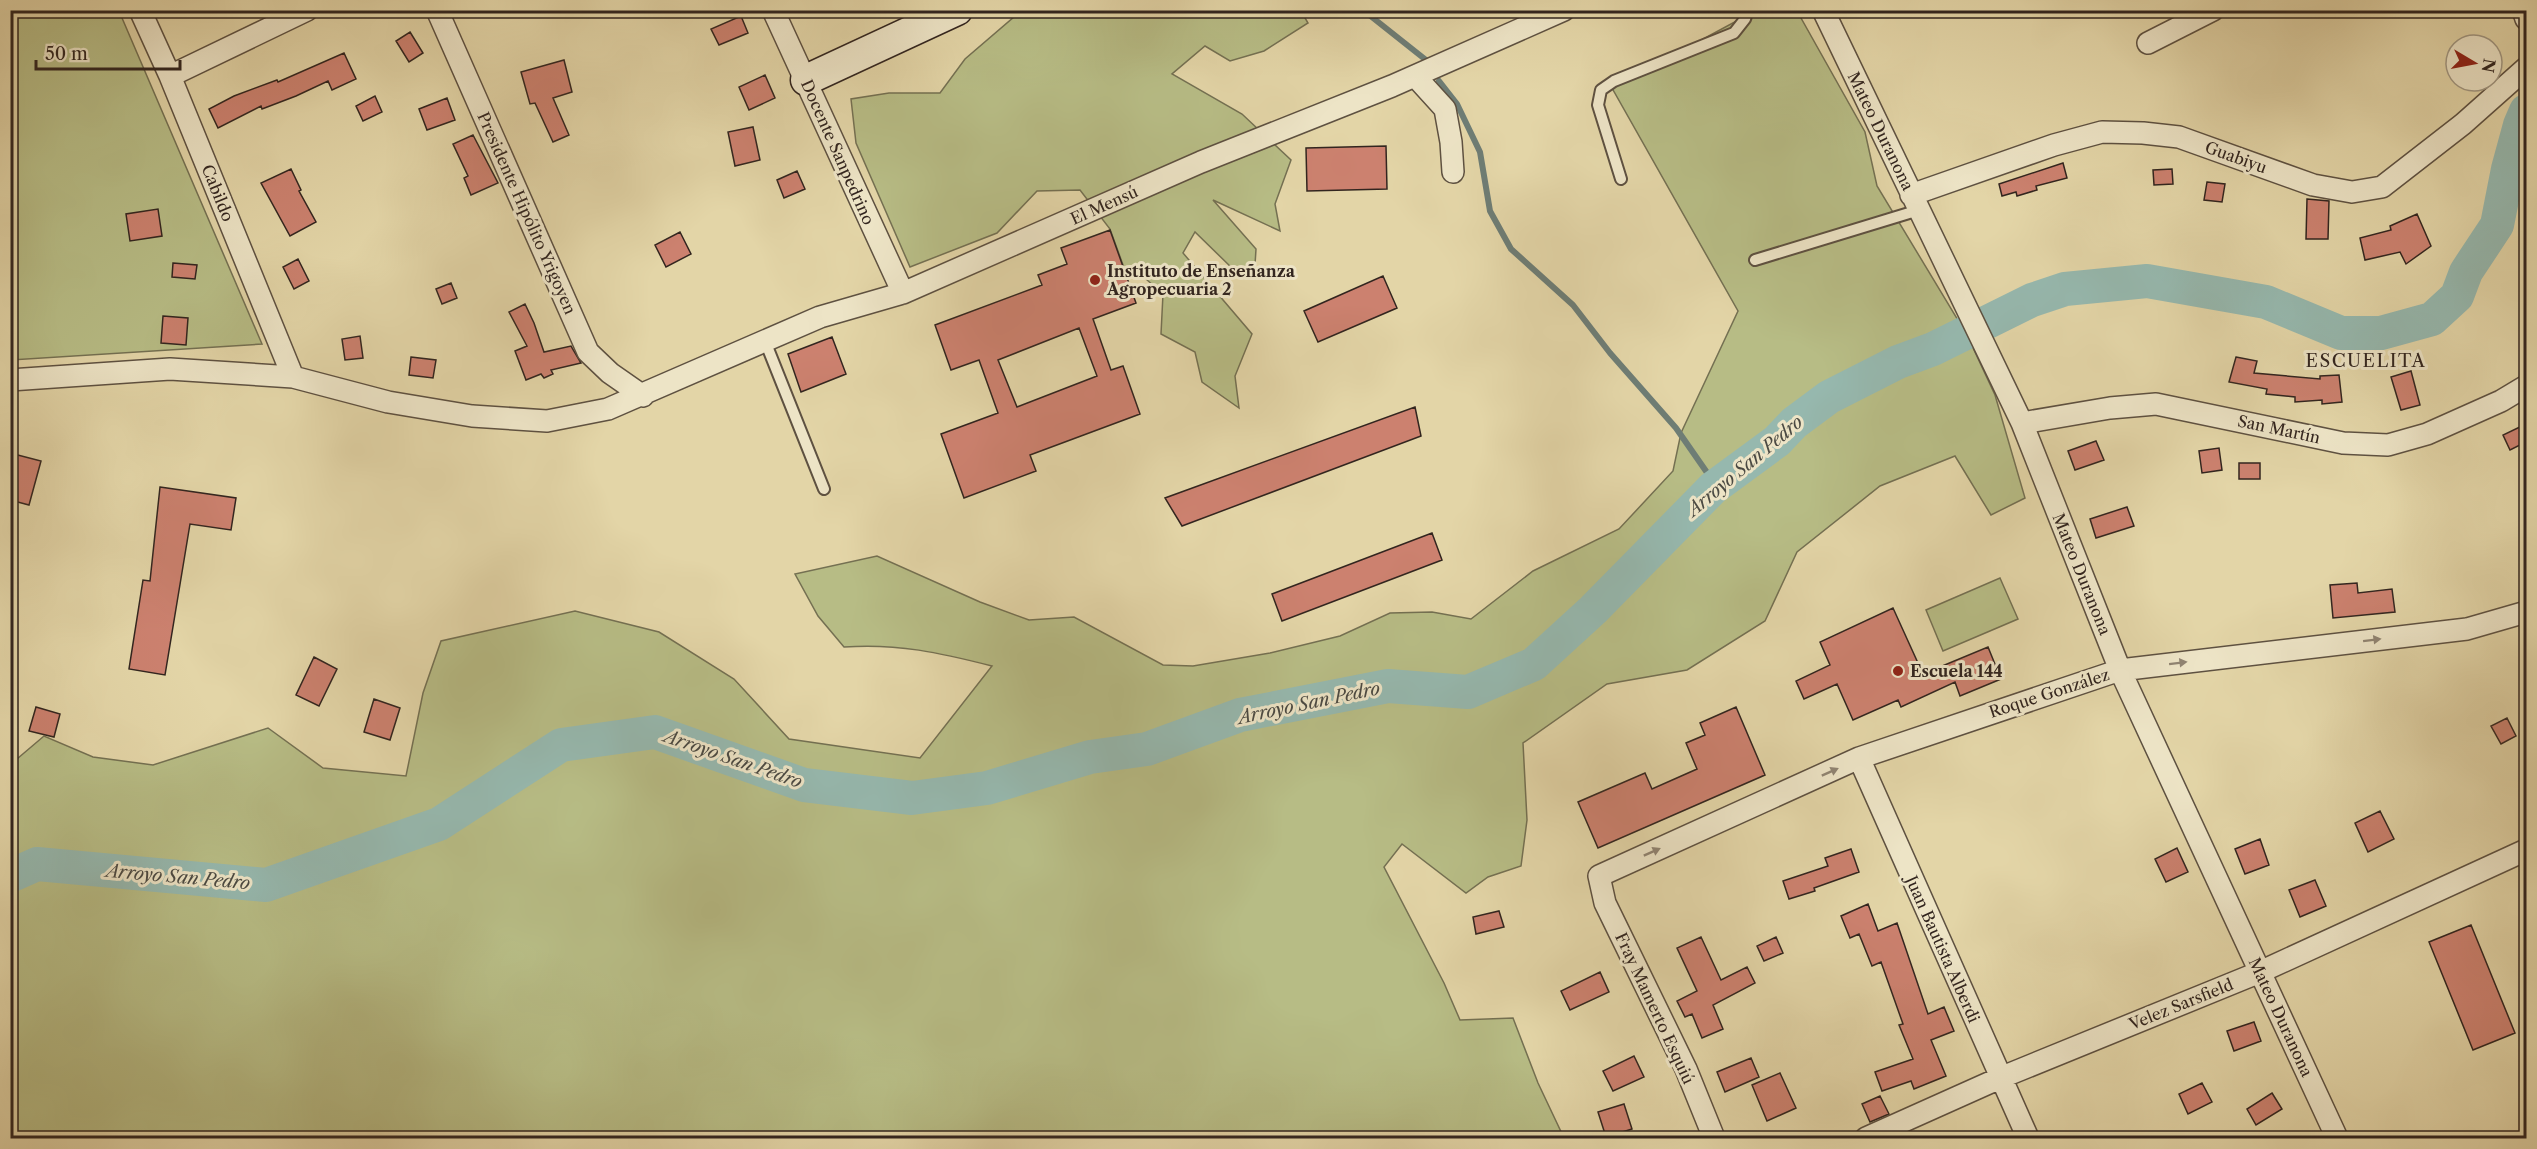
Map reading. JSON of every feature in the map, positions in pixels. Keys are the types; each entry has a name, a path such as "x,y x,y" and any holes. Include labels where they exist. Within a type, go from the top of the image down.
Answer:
{"main road":[{"path":"806,80 957,10"}],"street":[{"name":"Cabildo","path":"140,10 170,76 293,377"},
{"path":"170,76 307,10"},
{"name":"Presidente Hipólito Yrigoyen","path":"437,10 588,351 610,373 643,396"},
{"name":"Docente Sanpedrino","path":"773,10 903,293"},
{"name":"El Mensú","path":"10,380 170,369 293,377 388,402 472,416 547,421 608,409 643,396 820,317 903,293 1201,162 1415,76 1564,10"},
{"name":"Mateo Duranona","path":"1823,10 2022,423 2120,670 2337,1138"},
{"path":"2148,43 2213,10"},
{"path":"2523,10 2526,19"},
{"name":"Guabiyu","path":"1915,202 2054,145 2102,132 2143,133 2179,138 2313,185 2352,192 2382,187 2463,124 2526,68"},
{"path":"1415,76 1445,110 1451,142 1453,172"},
{"name":"San Martín","path":"2022,423 2110,408 2156,404 2343,443 2388,445 2427,434 2502,401 2526,386"},
{"name":"Roque González","path":"1599,876 1859,759 2120,670 2467,629 2526,612"},
{"name":"Juan Bautista Alberdi","path":"1859,759 2028,1138"},
{"name":"Velez Sarsfield","path":"1866,1138 2000,1078 2260,972 2526,850"},
{"name":"Fray Mamerto Esquiú","path":"1599,876 1605,903 1686,1069 1714,1138"}],"lane":[{"path":"1621,179 1598,105 1601,90 1614,81 1734,33 1745,19 1748,10"},
{"path":"1755,260 1915,202"},
{"path":"765,341 824,489"}],"green space":[{"path":"11,11 119,11 262,344 11,360"},
{"path":"1021,11 1301,11 1308,23 1264,51 1230,61 1205,46 1172,74 1242,114 1291,160 1275,204 1280,231 1213,200 1256,249 1255,265 1235,271 1195,232 1183,253 1252,334 1235,376 1239,408 1202,382 1195,352 1161,334 1163,294 1138,272 1127,276 1110,229 1080,190 1037,191 997,233 910,267 856,143 851,99 889,93 940,93 965,59"},
{"path":"1755,11 1797,11 1865,132 1877,186 1967,335 1995,395 2025,498 1991,515 1955,456 1880,486 1797,552 1765,621 1687,670 1607,684 1523,743 1527,820 1521,866 1488,877 1466,893 1402,844 1384,867 1444,983 1460,1020 1513,1018 1538,1083 1564,1138 11,1138 11,764 44,736 93,757 153,765 268,728 323,768 406,776 423,693 441,641 575,611 659,632 734,679 789,739 920,758 992,666 919,650 882,646 844,647 818,616 795,574 877,556 980,602 1029,620 1074,617 1163,665 1193,666 1270,653 1340,636 1390,613 1432,612 1471,619 1533,571 1619,529 1673,471 1681,433 1738,311 1612,88"},
{"path":"2000,578 2018,619 1943,651 1926,610"}],"building":[{"path":"741,16 748,33 719,45 711,29"},
{"path":"410,32 423,53 409,62 396,41"},
{"path":"344,53 356,79 332,90 328,81 262,109 261,106 218,128 209,109 234,96 277,80 278,82"},
{"path":"564,60 572,92 553,98 569,135 553,142 535,103 530,104 521,72"},
{"path":"765,75 775,98 749,110 739,87"},
{"path":"375,96 382,112 363,121 356,106"},
{"path":"447,98 455,120 427,130 419,109"},
{"path":"753,127 760,160 735,166 728,132"},
{"path":"473,135 498,183 471,195 464,178 468,176 453,144"},
{"path":"1386,146 1387,189 1307,191 1306,148"},
{"path":"2063,163 2067,178 2036,186 2037,190 2017,196 2016,192 2002,196 1999,184"},
{"path":"291,169 301,190 299,191 316,222 290,236 261,183"},
{"path":"2172,169 2173,184 2154,185 2153,170"},
{"path":"797,171 805,189 784,198 777,180"},
{"path":"2207,182 2225,184 2222,202 2204,200"},
{"path":"2307,199 2329,201 2328,239 2306,239"},
{"path":"158,209 162,236 130,241 126,214"},
{"path":"2417,214 2431,246 2406,264 2400,252 2365,260 2360,238 2391,230 2390,226"},
{"path":"1110,230 1136,303 1093,319 1111,370 1123,366 1140,414 1030,455 1036,471 964,498 941,434 998,413 979,360 951,370 935,325 1042,285 1038,275 1067,264 1061,248","holes":["1079,328 1097,376 1017,407 998,360"]},
{"path":"680,232 691,254 666,267 655,245"},
{"path":"298,259 309,281 294,289 283,267"},
{"path":"173,263 197,265 195,279 172,277"},
{"path":"1383,276 1397,308 1318,342 1304,311"},
{"path":"451,283 457,298 442,304 436,289"},
{"path":"525,304 544,352 571,346 581,363 551,370 553,374 544,378 541,374 526,380 515,351 527,346 509,312"},
{"path":"163,316 188,318 186,345 161,343"},
{"path":"360,336 363,358 345,360 342,339"},
{"path":"832,337 846,374 801,392 788,354"},
{"path":"411,357 436,360 433,378 409,375"},
{"path":"2236,357 2257,361 2254,373 2320,379 2320,376 2339,375 2342,402 2322,404 2322,400 2295,402 2295,397 2266,394 2267,389 2229,382"},
{"path":"2411,371 2420,405 2401,410 2391,377"},
{"path":"1415,407 1421,436 1182,526 1165,498"},
{"path":"2526,424 2526,442 2510,450 2503,435"},
{"path":"2096,441 2104,460 2075,470 2068,451"},
{"path":"2219,448 2222,470 2202,473 2199,451"},
{"path":"10,453 41,461 29,505 10,500"},
{"path":"2239,463 2260,463 2260,479 2239,479"},
{"path":"160,487 236,498 231,530 190,524 165,675 129,669 143,580 150,581"},
{"path":"2127,507 2134,526 2096,538 2090,519"},
{"path":"1432,533 1442,560 1282,621 1272,594"},
{"path":"2357,583 2358,593 2392,589 2395,612 2333,618 2330,585"},
{"path":"1893,608 1923,674 1988,647 2001,679 1960,696 1955,682 1901,707 1898,700 1853,720 1837,684 1804,699 1796,681 1830,665 1820,642"},
{"path":"314,657 337,669 319,706 296,695"},
{"path":"374,699 400,708 390,740 364,732"},
{"path":"36,707 60,714 54,737 29,731"},
{"path":"1736,707 1765,775 1598,848 1578,802 1645,773 1652,789 1697,769 1686,743 1705,735 1700,723"},
{"path":"2507,718 2516,736 2501,744 2491,726"},
{"path":"2380,811 2394,839 2368,852 2355,823"},
{"path":"2260,839 2269,865 2245,874 2235,849"},
{"path":"2177,848 2188,872 2166,882 2155,859"},
{"path":"1851,849 1859,872 1814,888 1815,891 1789,899 1783,881 1828,866 1825,858"},
{"path":"2315,880 2326,906 2300,917 2289,890"},
{"path":"1868,904 1878,931 1897,923 1928,1014 1944,1007 1954,1031 1931,1040 1946,1076 1914,1089 1911,1081 1882,1091 1875,1072 1913,1059 1899,1025 1903,1024 1881,962 1872,966 1859,934 1850,938 1841,916"},
{"path":"1499,911 1504,927 1476,934 1473,917"},
{"path":"2471,925 2515,1033 2473,1050 2429,942"},
{"path":"1701,937 1721,980 1747,967 1755,983 1713,1005 1723,1029 1702,1038 1692,1014 1685,1017 1677,1001 1697,991 1677,948"},
{"path":"1776,937 1783,953 1764,961 1757,946"},
{"path":"1600,972 1609,992 1570,1010 1561,991"},
{"path":"2254,1022 2261,1041 2234,1051 2227,1031"},
{"path":"1634,1056 1644,1077 1613,1091 1603,1071"},
{"path":"1751,1058 1759,1077 1725,1092 1717,1072"},
{"path":"1780,1073 1796,1108 1767,1121 1752,1085"},
{"path":"2202,1083 2212,1102 2188,1114 2179,1094"},
{"path":"2272,1093 2282,1109 2256,1125 2247,1109"},
{"path":"1880,1096 1889,1114 1870,1122 1862,1104"},
{"path":"1624,1104 1632,1129 1606,1137 1598,1112"}],"waterway":[{"path":"1363,10 1426,60"},
{"path":"1439,81 1457,104 1480,152 1490,211 1511,249 1573,305 1610,353 1676,428 1708,474 1713,488"},
{"name":"Arroyo San Pedro","path":"10,876 37,864 266,885 439,824 561,745 655,732 804,785 912,798 987,788 1090,757 1147,749 1240,715 1388,686 1468,692 1534,664 1593,610 1713,488 1777,441 1794,423 1829,397 1898,362 1933,349 2032,300 2065,289 2147,281 2266,302 2341,333 2381,333 2432,319 2457,296 2466,272 2497,225 2508,169 2526,111"}],"place":[{"name":"Instituto de Enseñanza Agropecuaria 2","path":"1095,280"},
{"name":"Escuela 144","path":"1898,671"}],"district":[{"name":"ESCUELITA","path":"2366,361"}]}
